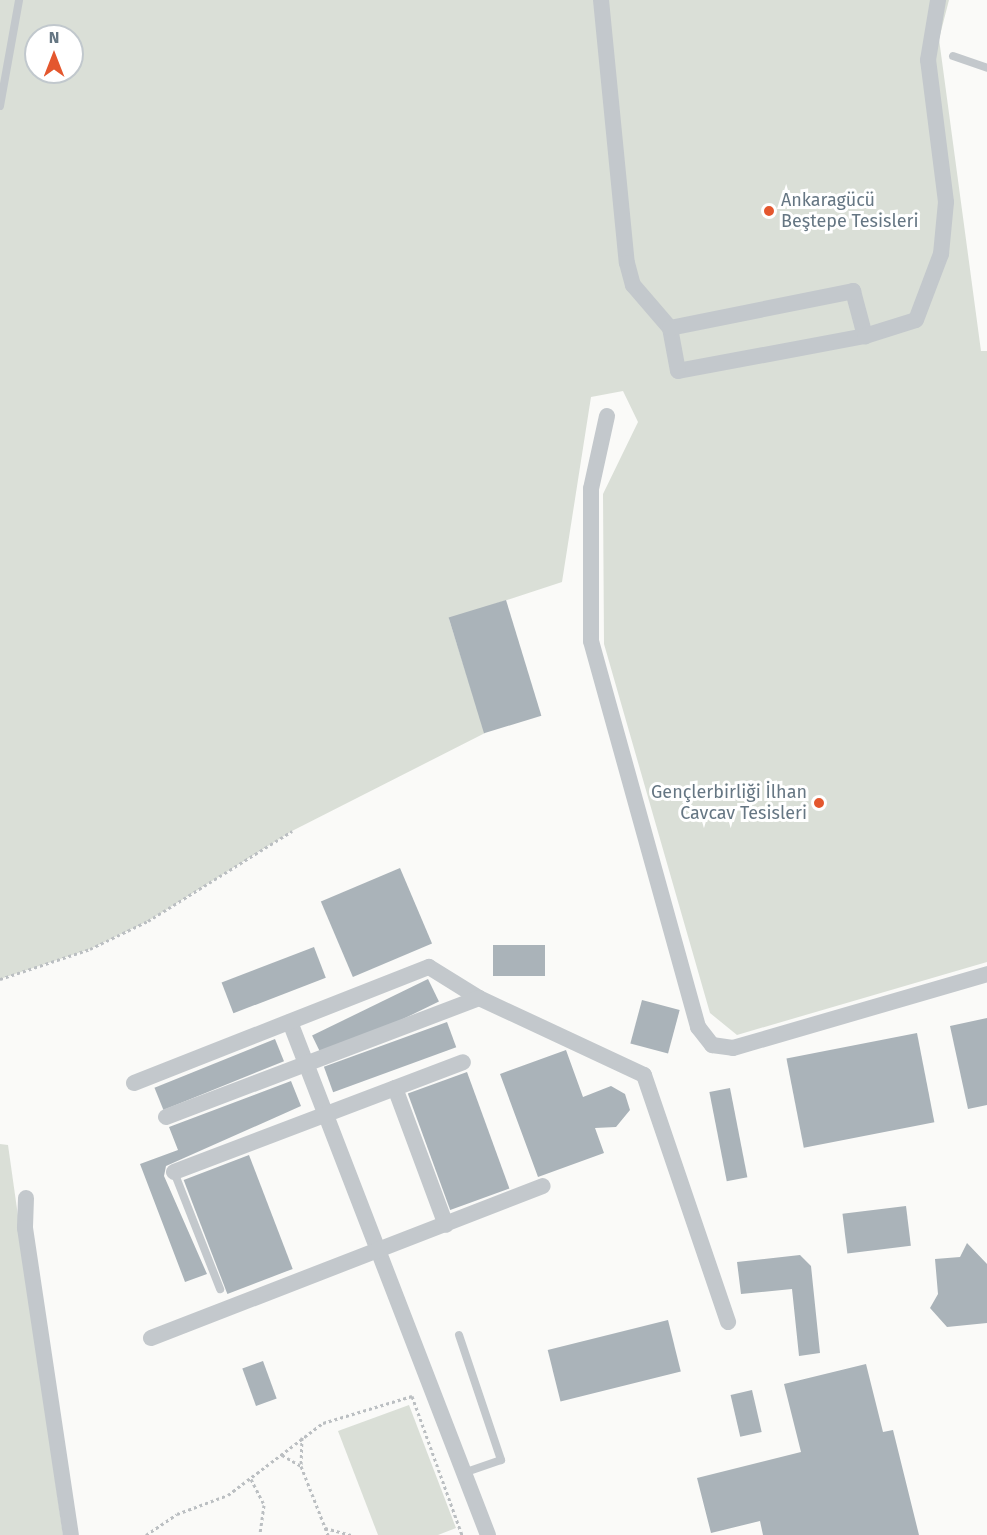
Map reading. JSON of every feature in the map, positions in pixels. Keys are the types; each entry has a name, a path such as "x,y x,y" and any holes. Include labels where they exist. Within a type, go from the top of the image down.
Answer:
{"street":[{"path":"601,0 627,263 633,285 670,328 678,371 865,336 916,321 941,254 946,202 928,60 938,0"},
{"path":"670,328 853,291 865,336"},
{"path":"607,416 591,489 591,641 698,1027 712,1045 733,1047 987,974"},
{"path":"134,1083 429,967 479,998 644,1075 728,1322"},
{"path":"166,1117 479,998"},
{"path":"290,1022 380,1250 488,1535"},
{"path":"174,1172 463,1062"},
{"path":"395,1088 446,1225"},
{"path":"151,1338 543,1186"},
{"path":"26,1198 25,1228 71,1535"}],"lane":[{"path":"0,106 19,0"},
{"path":"952,56 987,68"},
{"path":"174,1172 220,1289"},
{"path":"459,1335 501,1460 464,1473"}],"path":[{"path":"0,979 90,949 148,921 292,831"},
{"path":"146,1535 153,1526 251,1479 302,1437 323,1424 412,1396 462,1535"},
{"path":"302,1437 301,1466 328,1535"},
{"path":"282,1455 301,1466"},
{"path":"251,1479 264,1505 260,1535"},
{"path":"326,1528 351,1535"}],"shaded area":[{"path":"0,0 949,0 939,39 981,351 987,351 987,962 737,1035 710,1013 604,644 603,494 638,422 623,391 591,397 562,582 449,619 485,733 292,831 148,921 90,949 0,979"},
{"path":"0,1144 8,1145 63,1535 0,1535"},
{"path":"409,1405 456,1528 438,1535 378,1535 338,1431"}],"building":[{"path":"506,600 541,716 484,733 449,618"},
{"path":"400,868 432,943 353,977 321,902"},
{"path":"493,945 545,945 545,976 493,976"},
{"path":"314,947 326,978 233,1013 222,982"},
{"path":"428,979 439,1001 323,1058 312,1036"},
{"path":"642,1000 680,1010 668,1054 630,1043"},
{"path":"987,1018 987,1105 968,1109 950,1026"},
{"path":"447,1022 456,1047 333,1092 324,1067"},
{"path":"917,1033 934,1122 804,1148 786,1058"},
{"path":"275,1039 284,1061 163,1110 154,1088"},
{"path":"566,1050 583,1097 611,1086 625,1094 630,1110 616,1127 595,1128 604,1153 538,1177 500,1074"},
{"path":"467,1072 509,1189 450,1210 408,1094"},
{"path":"291,1081 301,1106 166,1166 164,1176 207,1274 185,1282 140,1164 178,1150 169,1127"},
{"path":"730,1088 747,1177 727,1181 709,1092"},
{"path":"249,1155 293,1269 227,1294 184,1180"},
{"path":"906,1206 911,1246 847,1254 842,1214"},
{"path":"967,1243 987,1264 987,1323 947,1327 930,1308 938,1294 935,1259 960,1257"},
{"path":"800,1255 811,1266 820,1353 799,1356 792,1289 741,1294 737,1262"},
{"path":"668,1320 681,1371 561,1401 548,1350"},
{"path":"263,1361 277,1399 256,1406 242,1369"},
{"path":"866,1364 883,1432 893,1430 919,1535 763,1535 760,1521 711,1533 697,1478 801,1452 784,1384"},
{"path":"752,1390 762,1432 740,1437 731,1395"}],"place":[{"name":"Ankaragücü Beştepe Tesisleri","path":"769,211"},
{"name":"Gençlerbirliği İlhan Cavcav Tesisleri","path":"819,803"}]}
